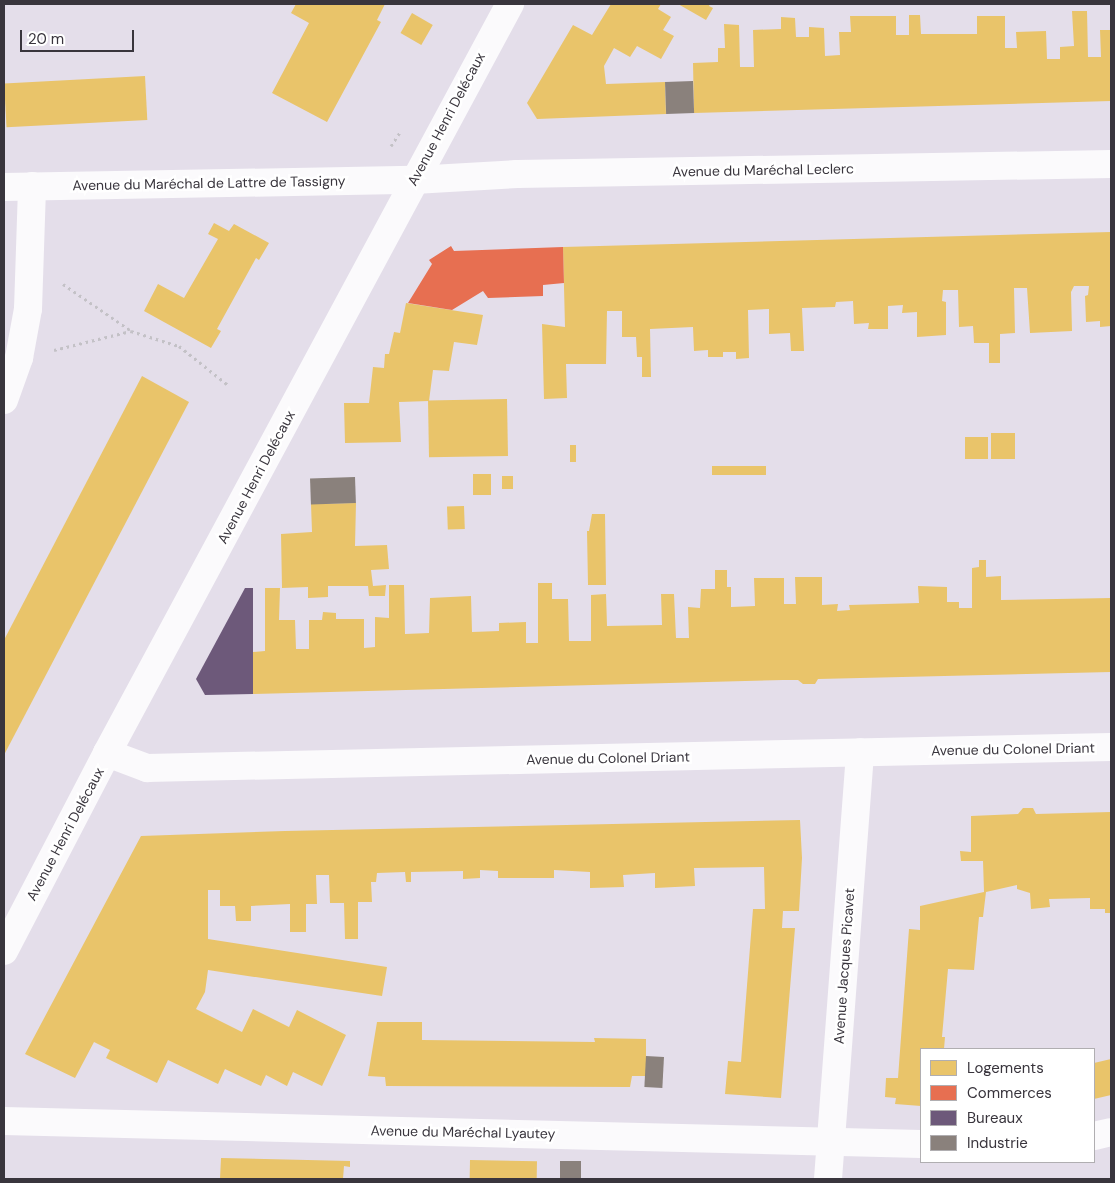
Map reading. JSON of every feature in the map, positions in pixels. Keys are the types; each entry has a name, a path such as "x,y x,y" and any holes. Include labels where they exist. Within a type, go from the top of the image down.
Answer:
{"street":[{"name":"Avenue Henri Delécaux","path":"4,951 107,752 510,4"},
{"name":"Avenue du Maréchal Leclerc","path":"414,180 517,174 1111,164"},
{"name":"Avenue du Maréchal de Lattre de Tassigny","path":"4,187 414,180"},
{"path":"4,400 19,358 28,309 32,186"},
{"name":"Avenue du Colonel Driant","path":"107,752 147,768 1111,747"},
{"name":"Avenue Jacques Picavet","path":"828,1179 860,752"},
{"name":"Avenue du Maréchal Lyautey","path":"4,1121 920,1144"},
{"path":"1095,1136 1111,1132"}],"path":[{"path":"30,260 131,331 179,346 228,385"},
{"path":"19,358 131,331"}],"building: Logements":[{"path":"296,4 385,4 377,20 381,22 327,122 272,93 309,23 291,13"},
{"path":"611,4 661,4 658,9 671,17 663,30 674,36 661,59 637,46 630,57 614,48 604,66 606,84 665,82 666,114 537,119 527,103 573,25 592,35"},
{"path":"678,4 710,4 709,6 713,8 706,20"},
{"path":"1072,11 1087,11 1088,57 1101,57 1100,30 1111,30 1111,101 694,113 693,63 718,62 718,48 725,48 724,24 739,25 740,67 754,67 753,30 781,29 781,17 795,18 796,37 809,37 809,27 824,28 825,56 840,55 839,32 851,32 850,16 896,16 896,35 909,35 909,15 920,15 921,34 977,34 977,16 1005,16 1005,48 1017,48 1016,32 1046,31 1047,59 1060,59 1060,47 1074,46"},
{"path":"412,13 433,25 421,45 400,33"},
{"path":"145,76 147,120 6,127 4,83"},
{"path":"214,223 229,231 234,224 269,243 259,260 256,258 217,329 221,331 211,348 144,311 158,284 184,298 218,239 208,234"},
{"path":"1111,232 1111,326 1100,327 1100,321 1086,322 1085,296 1088,295 1089,286 1074,286 1071,292 1072,331 1030,333 1027,288 1014,288 1015,333 1000,334 1000,363 989,363 989,343 974,343 973,326 959,327 958,290 943,290 942,301 946,302 946,335 917,337 917,312 902,313 903,305 888,306 888,329 868,329 869,323 854,324 853,301 836,302 835,307 802,308 804,351 791,351 790,333 769,334 769,309 748,310 749,358 736,359 736,352 723,352 723,357 708,357 708,350 694,351 693,327 650,329 651,377 642,377 642,357 637,357 636,337 622,337 622,311 607,311 606,364 566,364 567,398 544,399 542,324 565,327 563,247"},
{"path":"406,303 483,315 477,345 454,342 449,371 433,370 429,401 399,402 401,442 345,443 344,403 369,403 373,367 384,368 385,354 389,354 394,332 400,333"},
{"path":"142,376 189,402 4,755 4,640"},
{"path":"507,399 508,456 429,457 428,400"},
{"path":"991,433 1015,433 1015,459 991,459"},
{"path":"965,437 988,437 988,459 965,459"},
{"path":"570,445 576,445 576,462 570,462"},
{"path":"712,466 766,466 766,475 712,475"},
{"path":"473,474 491,474 491,495 473,495"},
{"path":"502,476 513,476 513,489 502,489"},
{"path":"356,503 355,546 387,545 389,569 371,570 373,586 386,585 385,596 369,596 368,586 328,586 328,597 308,598 308,587 282,588 281,534 312,532 311,504"},
{"path":"464,506 465,529 448,530 447,507"},
{"path":"592,514 605,514 606,585 588,585 587,531 589,531"},
{"path":"979,560 986,560 986,577 1001,576 1001,600 1111,598 1111,672 818,679 815,684 803,684 798,680 783,680 253,694 253,652 265,651 265,588 280,588 279,620 295,620 296,649 309,649 309,620 322,620 323,612 336,613 336,619 364,619 364,648 375,647 375,617 389,618 389,585 404,585 405,634 429,633 430,598 471,596 472,632 499,631 499,623 526,622 526,643 538,643 538,583 552,583 552,599 568,599 569,641 591,641 591,595 606,594 607,626 662,625 661,594 674,594 676,638 689,638 688,607 700,608 701,589 715,589 715,570 727,570 727,587 731,587 731,607 755,606 754,578 784,578 784,604 796,604 795,577 822,577 822,605 838,604 837,611 850,610 849,605 919,603 918,586 947,587 947,602 959,602 959,608 972,608 972,568 979,567"},
{"path":"1023,808 1033,808 1036,814 1111,812 1111,913 1105,913 1105,909 1090,909 1090,898 1049,899 1050,907 1031,909 1030,893 1017,889 1017,885 986,892 983,917 979,917 974,970 948,969 942,1037 945,1037 944,1048 920,1048 920,1106 895,1104 896,1098 885,1097 886,1078 898,1078 909,929 920,930 920,906 984,892 983,861 961,861 960,851 971,852 971,816 1018,814"},
{"path":"800,820 802,858 799,911 783,911 782,928 795,928 781,1098 725,1094 728,1061 741,1062 753,909 765,909 764,867 694,868 695,886 655,888 655,873 623,875 624,887 590,888 590,872 554,870 554,878 498,878 498,871 480,870 480,878 463,879 463,871 411,872 411,882 406,882 405,872 377,873 376,882 371,882 372,902 358,902 358,939 345,939 344,903 330,903 329,875 316,875 317,904 306,904 306,932 290,932 290,904 251,906 251,921 236,921 235,906 220,906 220,890 208,890 208,939 387,967 382,996 208,970 205,992 196,1009 242,1032 253,1009 289,1027 297,1010 346,1035 322,1086 293,1072 287,1086 266,1075 261,1086 225,1069 218,1084 168,1060 157,1083 106,1058 110,1050 94,1042 75,1078 25,1054 141,836 285,831"},
{"path":"377,1022 422,1022 422,1040 595,1042 594,1038 646,1039 646,1076 632,1076 630,1087 386,1086 385,1077 368,1076"},
{"path":"1111,1059 1111,1095 1095,1099 1095,1063"},
{"path":"221,1158 350,1161 350,1167 344,1166 343,1179 220,1179"},
{"path":"470,1160 537,1161 537,1179 470,1179"}],"building: Commerces":[{"path":"451,246 454,251 563,247 564,283 543,285 543,296 488,298 483,291 452,310 408,303 432,264 429,260"}],"building: Bureaux":[{"path":"245,588 253,588 253,694 205,695 196,679"}],"building: Industrie":[{"path":"693,81 694,113 666,114 665,82"},
{"path":"355,477 356,503 311,505 310,479"},
{"path":"646,1056 664,1057 662,1088 644,1087"},
{"path":"560,1161 581,1161 581,1179 560,1179"}]}
